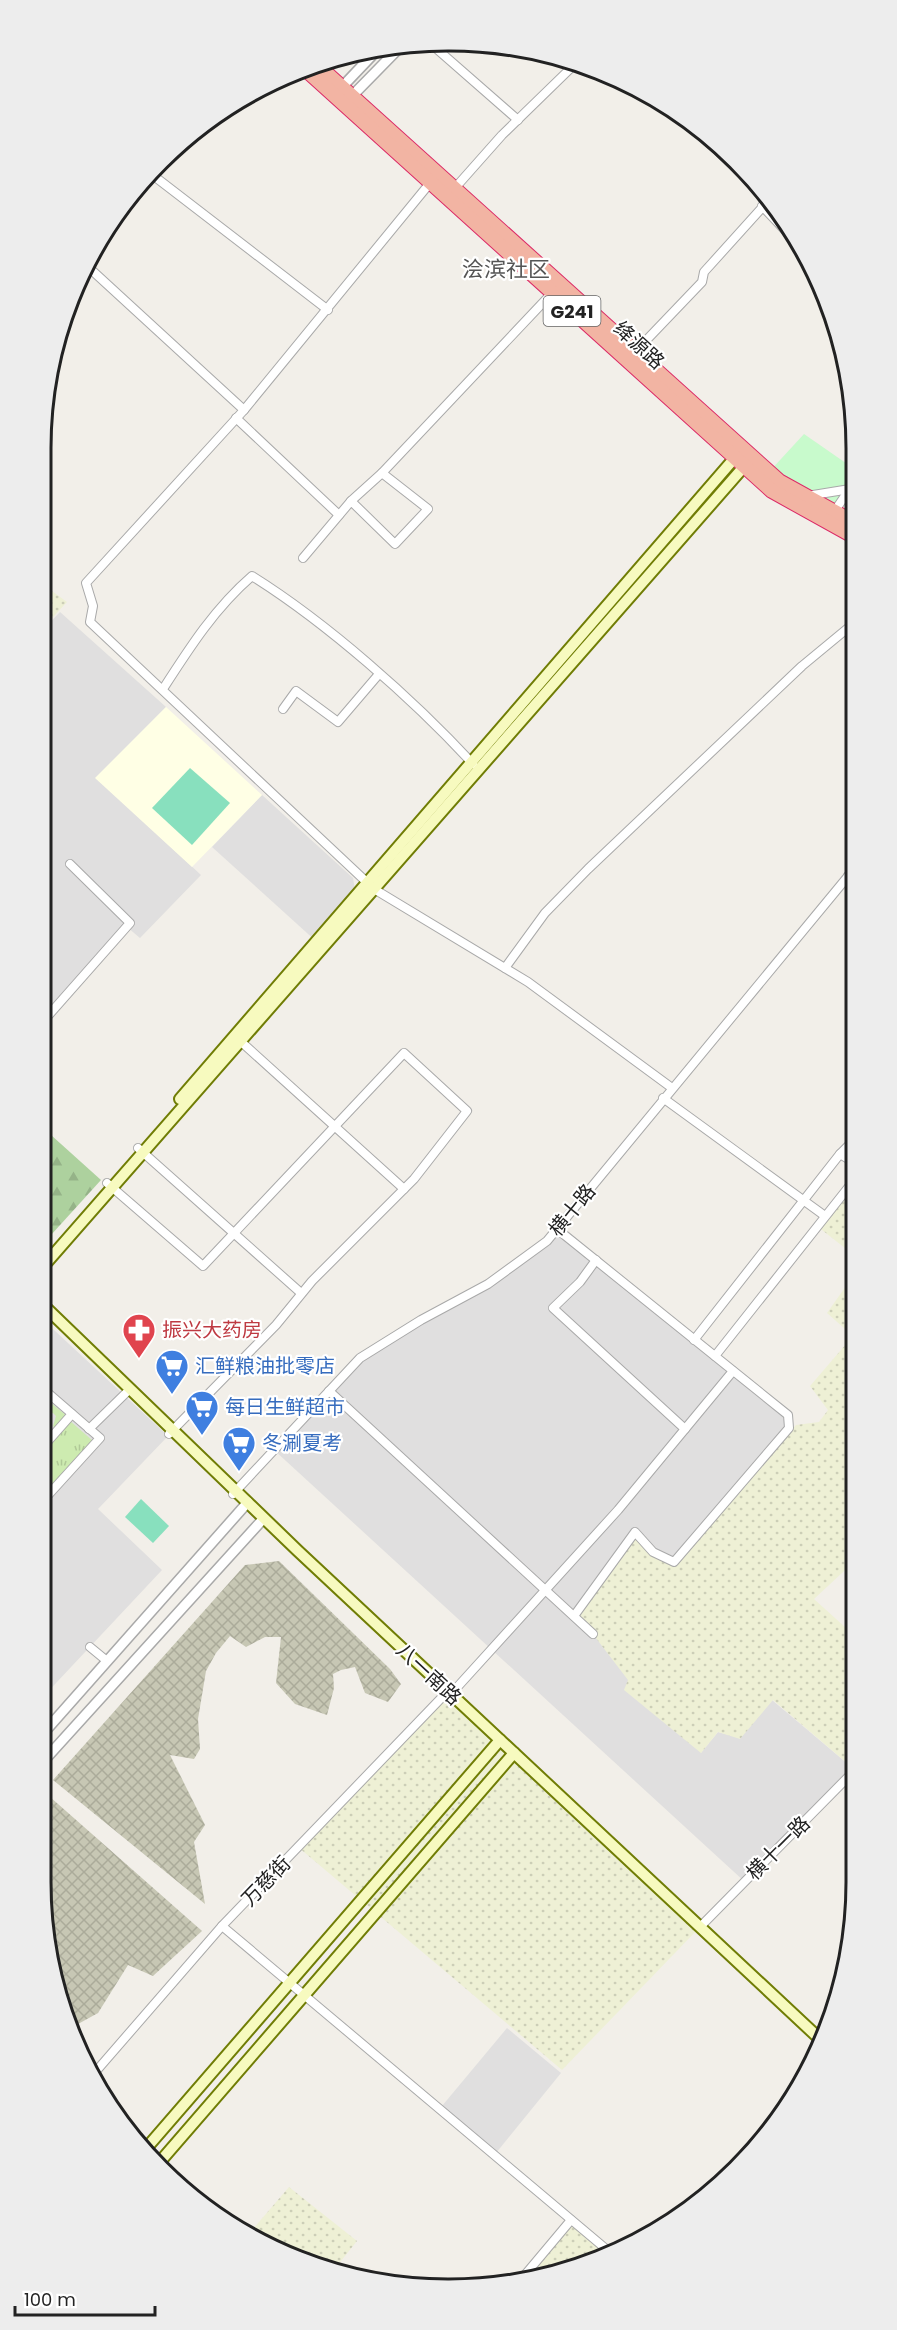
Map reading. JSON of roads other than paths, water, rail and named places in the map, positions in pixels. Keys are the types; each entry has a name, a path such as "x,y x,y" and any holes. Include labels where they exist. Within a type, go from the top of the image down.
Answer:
{"highway":[{"name":"绛源路","path":"324,71 635,352 744,458 772,492 846,532"},
{"name":"绛源路","path":"312,75 552,293 744,458 779,481 846,518"}],"main road":[{"path":"51,1248 141,1150 744,458"},
{"path":"51,1257 110,1185"},
{"name":"八一南路","path":"51,1313 128,1391"},
{"name":"八一南路","path":"51,1319 499,1742 816,2035"},
{"path":"150,2144 499,1742"},
{"path":"163,2158 513,1755"},
{"name":"八一南路","path":"513,1755 813,2041"}],"street":[{"path":"440,51 518,120"},
{"path":"347,92 390,55"},
{"path":"347,92 371,59"},
{"path":"455,188 518,120 569,70"},
{"path":"157,178 328,310"},
{"path":"430,183 244,410 86,583 93,606 90,622 371,886 505,968 672,1088"},
{"path":"635,352 702,282 704,272 762,206 767,211"},
{"path":"93,271 244,410"},
{"path":"303,558 351,501 382,473 552,293"},
{"path":"236,418 339,515"},
{"path":"351,501 395,544 428,509 382,473"},
{"path":"805,496 846,488"},
{"path":"834,512 846,495"},
{"path":"163,689 198,635 228,597 252,576 277,592 379,675 475,766"},
{"path":"505,968 544,913 588,869 802,666 846,630"},
{"path":"283,709 296,691 338,722 379,675"},
{"path":"51,1014 130,922 69,864"},
{"name":"横十路","path":"234,1492 360,1358 421,1320 488,1284 547,1241 663,1098 846,883"},
{"path":"238,1039 404,1189"},
{"path":"110,1185 203,1266 404,1053 467,1111 404,1189 301,1293 276,1325 171,1432"},
{"path":"663,1098 825,1216"},
{"path":"694,1340 846,1148"},
{"path":"141,1150 301,1293"},
{"path":"840,1154 846,1158"},
{"path":"715,1356 846,1190"},
{"path":"557,1229 788,1415 789,1428 674,1562 653,1552 635,1532 574,1616"},
{"path":"596,1260 580,1282 553,1308 685,1429"},
{"name":"万慈街","path":"98,2069 222,1926 546,1590 733,1371"},
{"path":"89,1429 128,1391"},
{"path":"329,1391 593,1634"},
{"path":"51,1396 100,1438 51,1490"},
{"path":"51,1438 72,1414"},
{"path":"51,1725 246,1504"},
{"path":"51,1753 262,1519"},
{"path":"90,1647 107,1661"},
{"name":"横十一路","path":"700,1927 846,1779"},
{"path":"222,1926 604,2247"},
{"path":"529,2270 571,2220"}],"place":[{"name":"振兴大药房","path":"139,1359"},
{"name":"汇鲜粮油批零店","path":"172,1395"},
{"name":"每日生鲜超市","path":"202,1436"},
{"name":"冬涮夏考","path":"239,1472"}],"district":[{"name":"浍滨社区","path":"506,269"}]}
